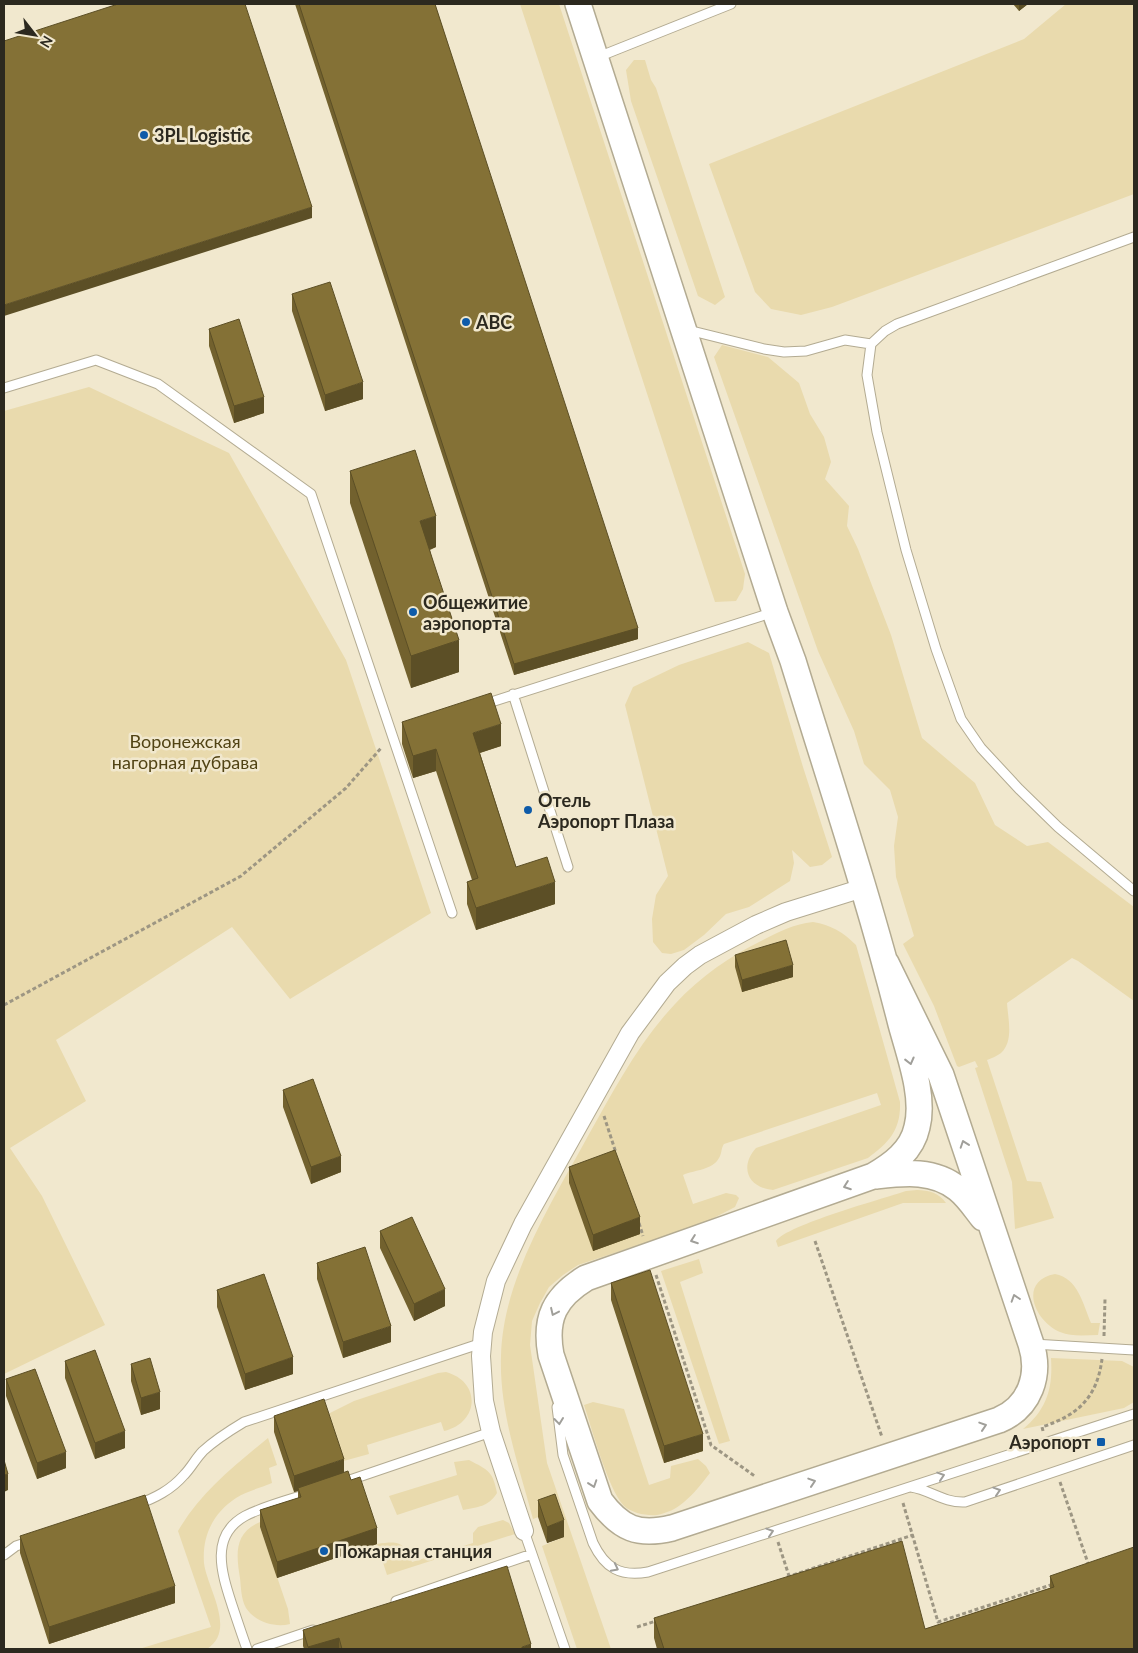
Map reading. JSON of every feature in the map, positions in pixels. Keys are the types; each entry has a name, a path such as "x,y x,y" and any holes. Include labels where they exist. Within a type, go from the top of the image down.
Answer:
{"main road":[{"path":"578,4 774,612 793,661 863,888 886,963 916,1084 919,1110 917,1128 910,1144 893,1164 873,1176 586,1278 562,1296 554,1308 549,1322 548,1338 551,1355 600,1502 615,1519 626,1526 640,1531 656,1532 672,1528 999,1420 1017,1410 1028,1396 1035,1369 1031,1344 940,1074 886,963"},
{"path":"873,1176 919,1173 939,1178 958,1188 993,1230"}],"street":[{"path":"524,1531 491,1432 484,1402 482,1377 482,1343 488,1307 496,1281 508,1254 626,1040 667,983 700,955 756,925 786,912 863,888"}],"lane":[{"path":"595,58 731,4"},
{"path":"1134,237 897,324 885,331 871,344 867,374 877,432 906,550 936,649 962,720 981,748 1019,789 1058,826 1134,891"},
{"path":"683,329 764,349 784,352 806,351 845,340 871,344"},
{"path":"4,388 96,360 158,384 311,494 452,913"},
{"path":"476,707 774,612"},
{"path":"513,694 568,867"},
{"path":"392,736 401,732"},
{"path":"127,1508 154,1498 172,1487 202,1452 222,1435 244,1422 482,1343"},
{"path":"1031,1344 1134,1350"},
{"path":"551,1355 563,1455 593,1543 599,1556 608,1566 620,1572 634,1574 648,1572 1134,1414"},
{"path":"332,1486 491,1432"},
{"path":"900,1489 919,1488 943,1500 965,1502 1134,1445"},
{"path":"248,1649 222,1575 221,1552 224,1540 236,1522 247,1515 314,1492"},
{"path":"524,1531 565,1649"},
{"path":"4,1555 16,1546 44,1537"},
{"path":"385,1605 532,1554"},
{"path":"257,1649 321,1627"}],"path":[{"path":"4,1005 241,876 346,788 392,736"},
{"path":"604,1115 619,1162"},
{"path":"638,1218 711,1445 757,1478"},
{"path":"815,1241 888,1457"},
{"path":"1047,1442 1042,1427 1061,1421 1079,1407 1091,1394 1100,1374 1104,1348 1105,1299"},
{"path":"1057,1471 1091,1572"},
{"path":"900,1489 938,1622 1055,1584"},
{"path":"779,1580 913,1535"},
{"path":"637,1627 656,1620"}],"green space":[{"path":"520,4 559,4 745,574 743,589 736,601 715,602"},
{"path":"1066,4 1134,4 1134,194 832,307 801,315 771,309 755,292 709,164 1024,39"},
{"path":"634,60 645,60 651,80 656,88 725,297 715,305 698,296 631,101 626,70"},
{"path":"722,345 768,357 799,383 810,414 824,437 831,462 825,479 849,506 847,526 858,549 891,635 922,738 975,783 995,825 1027,846 1048,842 1134,907 1134,1001 1072,958 1007,1003 1008,1042 1001,1053 987,1060 1027,1181 1041,1182 1054,1218 1015,1229 1012,1182 975,1068 978,1067 975,1061 957,1066 934,1006 903,944 914,936 896,877 894,846 898,817 890,790 864,764 854,731 818,651 714,357"},
{"name":"Воронежская нагорная дубрава","path":"89,387 229,453 346,660 431,913 290,999 232,927 56,1040 86,1101 10,1148 42,1196 105,1325 4,1374 4,411"},
{"path":"748,642 769,653 832,857 822,865 810,867 792,850 794,863 790,881 749,907 726,914 704,935 684,950 671,954 662,953 653,942 652,919 656,895 668,876 625,705 633,687 679,665"},
{"path":"813,922 836,930 856,945 900,1102 899,1120 893,1134 868,1158 773,1190 757,1185 749,1175 747,1169 748,1162 756,1148 881,1105 877,1093 724,1144 716,1162 703,1169 683,1175 693,1204 726,1193 736,1195 739,1198 735,1207 702,1224 578,1265 549,1287 532,1321 530,1345 547,1463 611,1649 577,1649 542,1546 564,1537 555,1511 533,1519 516,1459 507,1418 501,1377 501,1356 510,1298 520,1270 545,1214 607,1101 639,1050 662,1019 695,984 728,960 781,931 800,924"},
{"path":"917,1190 933,1193 946,1203 903,1203 778,1247 776,1241 784,1235 816,1220 906,1191"},
{"path":"699,1259 703,1273 680,1282 730,1441 719,1444 661,1271"},
{"path":"1055,1274 1063,1276 1079,1293 1091,1323 1100,1323 1098,1335 1065,1334 1051,1327 1037,1311 1033,1293 1037,1284 1044,1278"},
{"path":"1051,1358 1122,1361 1134,1367 1134,1402 1124,1408 1023,1429 1038,1414 1047,1397 1051,1379"},
{"path":"446,1372 458,1377 466,1384 472,1402 470,1411 456,1427 444,1431 441,1422 367,1445 369,1454 340,1462 324,1416 354,1401"},
{"path":"593,1402 624,1409 649,1485 670,1478 671,1466 698,1459 706,1466 710,1473 688,1499 668,1512 648,1515 639,1514 627,1508 618,1498 612,1486 596,1443 584,1405"},
{"path":"268,1438 277,1465 269,1468 272,1483 245,1493 228,1504 215,1518 207,1535 204,1563 220,1620 220,1631 216,1641 207,1649 139,1649 211,1627 178,1531 207,1492"},
{"path":"469,1460 489,1472 494,1480 497,1493 494,1498 482,1506 463,1510 458,1495 397,1515 389,1496 457,1475 454,1462"},
{"path":"503,1520 509,1523 515,1534 387,1575 377,1544 395,1543 403,1546 412,1562 473,1543 473,1533 478,1527"},
{"path":"260,1522 260,1527 288,1609 290,1624 266,1623 250,1613 243,1601 238,1561 239,1545 245,1532"}],"building":[{"name":"3PL Logistic","path":"118,4 245,4 312,207 4,305 4,41"},
{"name":"ABC","path":"299,4 435,4 638,628 514,664"},
{"path":"330,282 363,382 325,395 292,294"},
{"path":"239,319 264,397 234,406 209,329"},
{"name":"Общежитие аэропорта","path":"415,450 436,516 420,521 459,640 411,656 350,471"},
{"path":"491,693 501,724 473,733 516,867 547,857 555,882 476,908 467,882 478,878 436,749 413,756 402,722"},
{"path":"786,940 793,965 742,980 735,955"},
{"path":"313,1079 341,1156 311,1167 283,1090"},
{"path":"615,1150 640,1217 593,1235 569,1167"},
{"path":"412,1217 445,1289 414,1304 380,1231"},
{"path":"365,1247 391,1326 343,1342 317,1263"},
{"path":"650,1270 703,1434 664,1446 611,1283"},
{"path":"264,1274 293,1357 245,1374 217,1290"},
{"path":"95,1350 125,1431 95,1443 65,1361"},
{"path":"150,1358 160,1392 141,1398 131,1364"},
{"path":"35,1369 66,1452 37,1463 6,1379"},
{"path":"324,1399 344,1459 294,1476 274,1416"},
{"path":"4,1460 8,1474 4,1475"},
{"path":"348,1471 351,1480 360,1477 377,1528 277,1562 260,1510 301,1497 298,1488"},
{"path":"555,1494 564,1520 547,1527 538,1500"},
{"path":"145,1495 175,1586 49,1627 20,1536"},
{"path":"902,1541 925,1629 1054,1587 1050,1576 1134,1547 1134,1649 664,1649 654,1618"},
{"path":"507,1566 531,1644 522,1647 522,1649 342,1649 339,1638 308,1647 303,1630"}],"place":[{"name":"3PL Logistic","path":"144,135"},
{"name":"ABC","path":"466,322"},
{"name":"Общежитие аэропорта","path":"413,612"},
{"name":"Отель Аэропорт Плаза","path":"528,810"},
{"name":"Аэропорт","path":"1101,1442"},
{"name":"Пожарная станция","path":"324,1551"}]}
